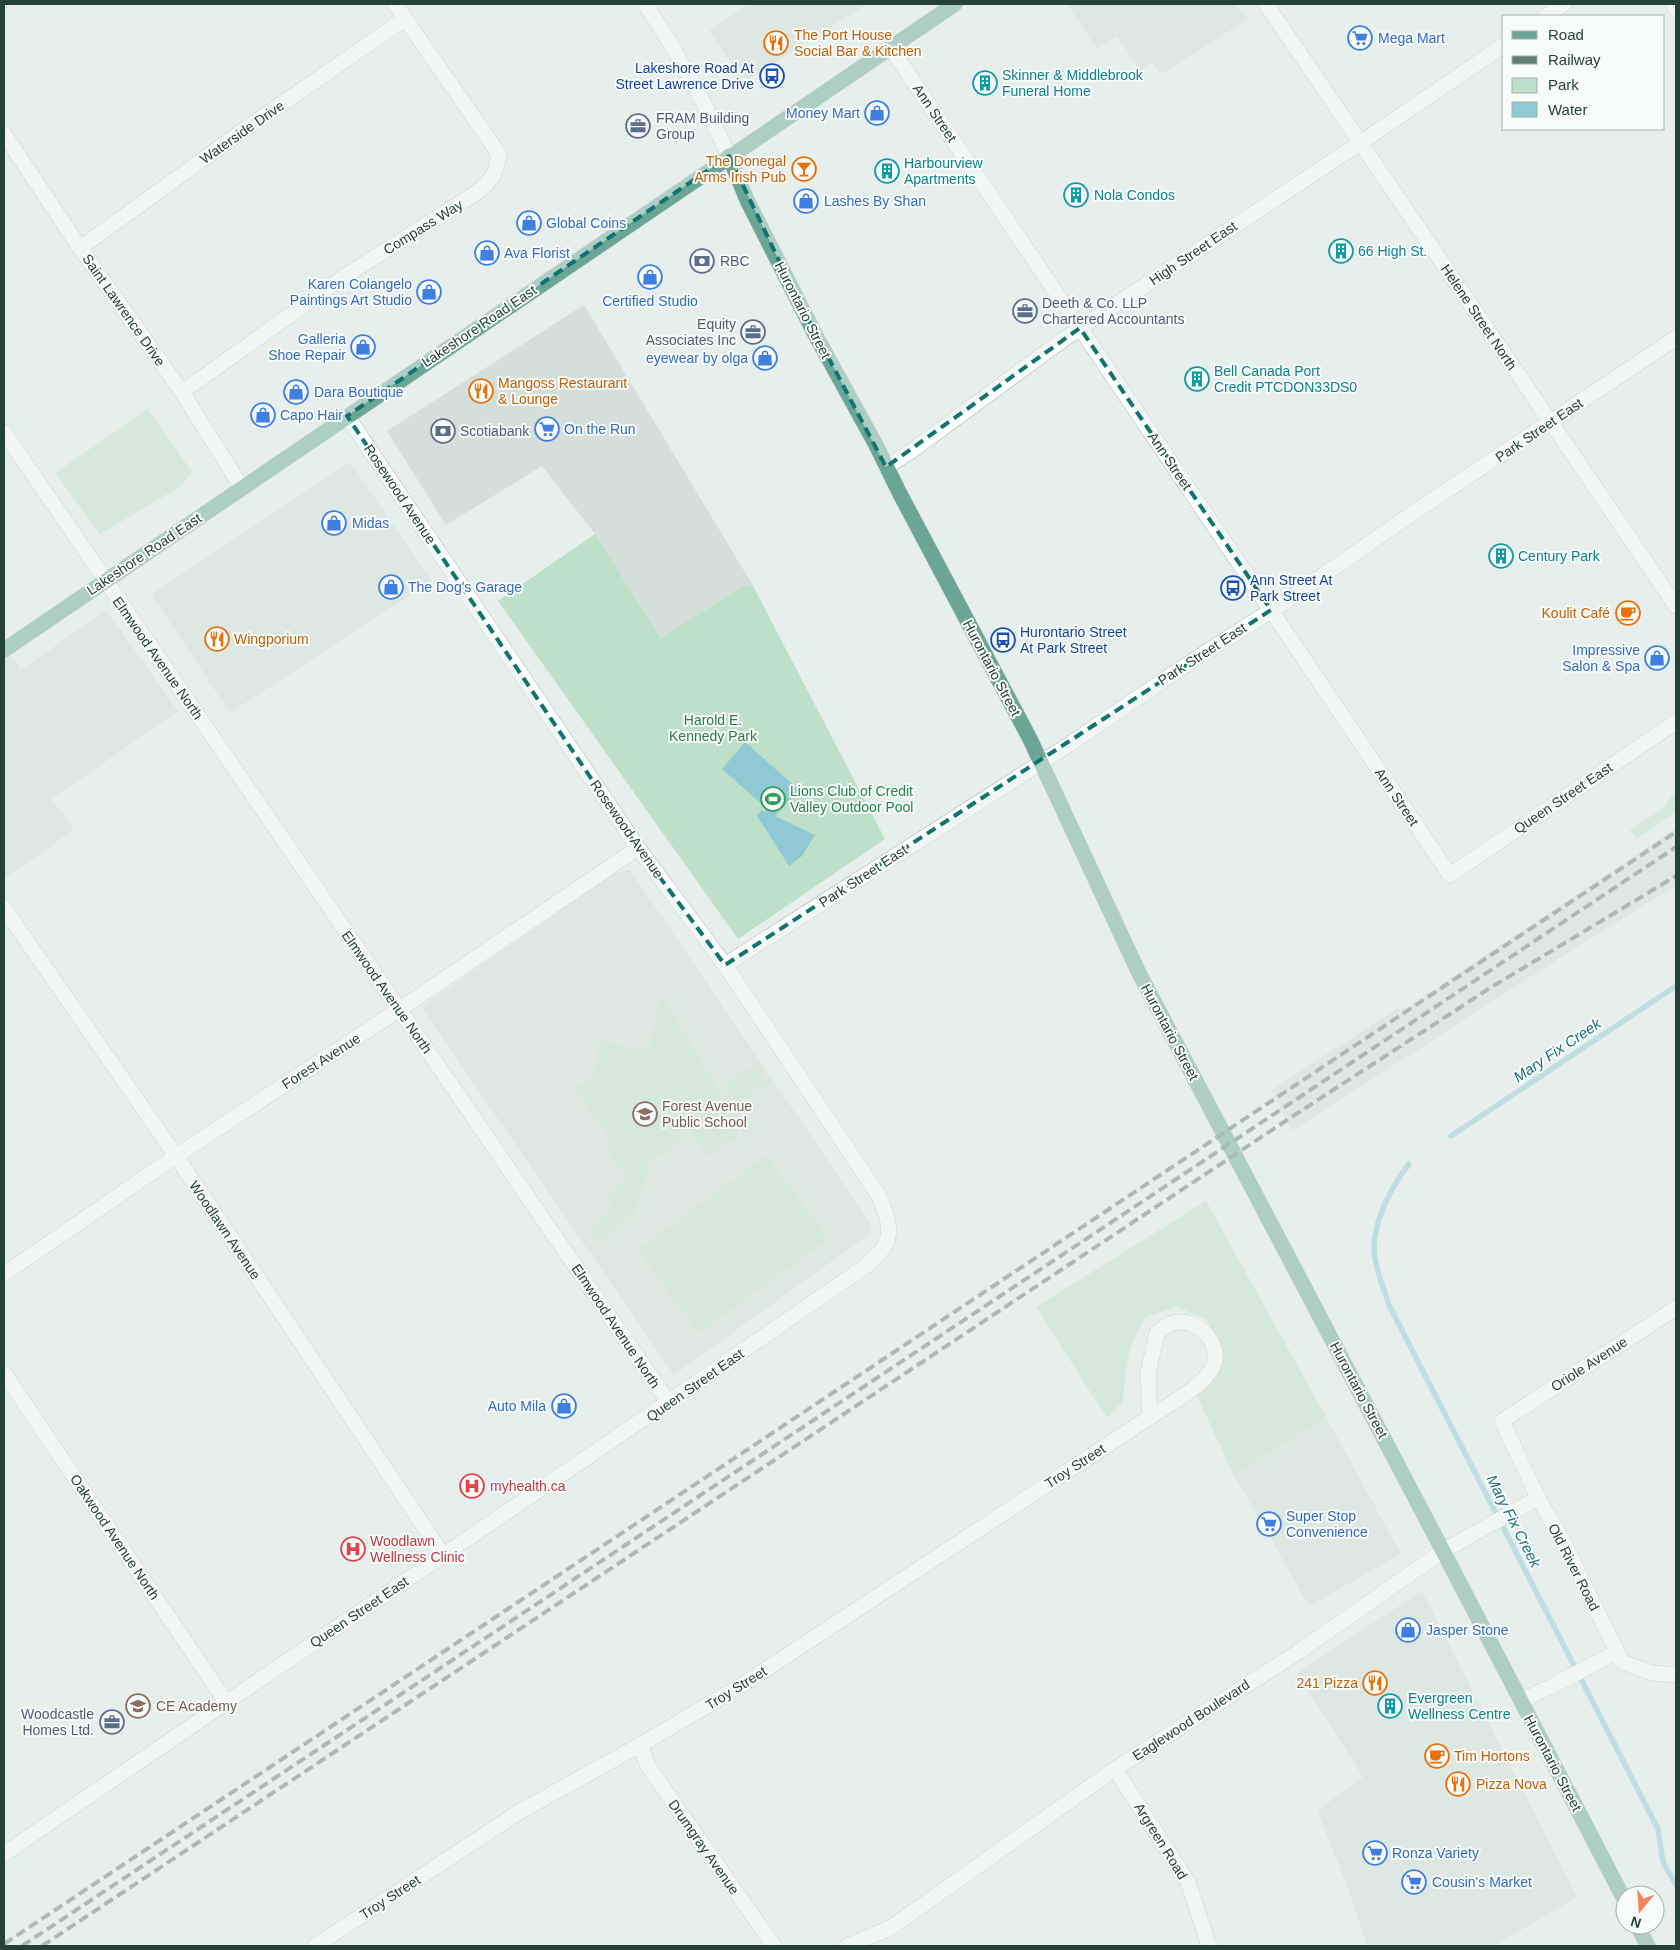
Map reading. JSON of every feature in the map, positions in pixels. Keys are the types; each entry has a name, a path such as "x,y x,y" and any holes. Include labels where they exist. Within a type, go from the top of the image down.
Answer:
{"main road":[{"name":"Lakeshore Road East","path":"4,650 728,156 955,4"},
{"name":"Hurontario Street","path":"728,156 747,200 808,319 1041,762 1138,971 1616,1885"}],"street":[{"name":"Compass Way","path":"182,392 345,276 476,193 492,180 497,168 499,154 395,4"},
{"path":"645,4 682,60 728,156"},
{"name":"Helene Street North","path":"1266,4 1676,606"},
{"path":"1548,15 1564,4"},
{"path":"1673,4 1676,9"},
{"name":"Waterside Drive","path":"80,248 245,129 405,19"},
{"name":"High Street East","path":"886,467 910,452 1080,328 1360,143 1502,46"},
{"name":"Ann Street","path":"890,48 1450,875"},
{"name":"Saint Lawrence Drive","path":"4,134 80,248 182,392 242,488"},
{"name":"Park Street East","path":"725,965 1041,762 1676,338"},
{"name":"Rosewood Avenue","path":"348,416 638,848 725,965 879,1196 887,1214 890,1227 884,1247"},
{"name":"Elmwood Avenue North","path":"4,432 669,1403"},
{"name":"Queen Street East","path":"1450,875 1676,722"},
{"name":"Forest Avenue","path":"4,1274 176,1156 400,1009 638,848"},
{"name":"Woodlawn Avenue","path":"4,908 176,1156 443,1555"},
{"name":"Queen Street East","path":"4,1854 669,1403 867,1265 884,1247"},
{"name":"Oriole Avenue","path":"1502,1421 1676,1308"},
{"name":"Troy Street","path":"315,1946 519,1812 640,1745 750,1680 1150,1417 1204,1381 1213,1366 1216,1350 1210,1336 1193,1325 1182,1322 1172,1323 1157,1333 1148,1373 1150,1417"},
{"name":"Oakwood Avenue North","path":"4,1373 226,1702"},
{"name":"Old River Road","path":"1502,1421 1538,1498 1562,1539 1622,1662 1652,1673 1676,1675"},
{"name":"Eaglewood Boulevard","path":"847,1946 890,1928 1115,1769 1296,1653 1443,1551 1538,1498"},
{"path":"1520,1701 1617,1652"},
{"name":"Drumgray Avenue","path":"640,1745 648,1766 774,1946"},
{"name":"Argreen Road","path":"1115,1769 1188,1882 1209,1946"}],"highlighted area":[{"path":"729,156 795,294 886,467 1080,328 1271,610 725,965 638,848 347,416"}],"shaded area":[{"path":"748,4 867,4 747,80 736,70 709,31"},
{"path":"1067,4 1236,4 1248,19 1166,72 1159,72 1153,63 1140,70 1117,36 1097,49"},
{"path":"584,305 752,584 739,588 661,638 595,534 542,466 446,525 387,431"},
{"path":"350,462 432,581 230,713 151,594"},
{"path":"106,610 178,711 52,799 74,830 4,879 4,645 21,670"},
{"path":"1676,828 1676,886 1586,941 1292,1131 1271,1090 1398,1008 1401,1011"},
{"name":"Forest Avenue Public School","path":"630,870 869,1221 871,1233 674,1375 421,1007 617,872"},
{"path":"1326,1417 1401,1554 1309,1606 1234,1475"},
{"path":"1422,1591 1577,1897 1494,1946 1367,1946 1347,1885 1317,1811 1363,1777 1297,1673"}],"green space":[{"path":"148,409 192,472 181,486 100,534 55,473"},
{"name":"Harold E. Kennedy Park","path":"595,534 661,638 739,588 752,584 885,839 738,939 498,601"},
{"path":"1676,793 1676,812 1636,839 1630,830 1662,809"},
{"path":"661,995 722,1095 678,1124 686,1137 650,1162 636,1211 600,1245 586,1231 615,1208 607,1196 627,1177 603,1144 610,1139 574,1089 594,1077 600,1041 649,1051"},
{"path":"755,1065 767,1083 736,1102 724,1084"},
{"path":"719,1104 736,1129 734,1130 738,1136 707,1156 686,1126"},
{"path":"767,1155 828,1239 699,1333 637,1250"},
{"path":"1206,1201 1326,1417 1234,1475 1194,1390 1219,1348 1206,1319 1177,1307 1145,1317 1134,1339 1128,1358 1123,1402 1107,1418 1036,1307"}],"water":[{"name":"Lions Club of Credit Valley Outdoor Pool","path":"745,742 799,790 775,816 815,835 802,856 789,866 757,816 761,810 765,811 767,809 722,769"}],"waterway":[{"name":"Mary Fix Creek","path":"1451,1136 1676,986"},
{"name":"Mary Fix Creek","path":"1409,1164 1395,1184 1383,1208 1374,1245 1376,1263 1389,1305 1658,1829 1663,1862 1676,1885"}],"railway":[{"path":"4,1944 1676,832"},
{"path":"22,1946 1676,847"},
{"path":"42,1946 1287,1120 1490,988 1676,876"}],"place":[{"name":"Mega Mart","path":"1360,38"},
{"name":"The Port House Social Bar & Kitchen","path":"776,43"},
{"name":"Lakeshore Road At Street Lawrence Drive","path":"772,76"},
{"name":"Skinner & Middlebrook Funeral Home","path":"985,83"},
{"name":"Money Mart","path":"877,113"},
{"name":"FRAM Building Group","path":"638,126"},
{"name":"The Donegal Arms Irish Pub","path":"804,169"},
{"name":"Harbourview Apartments","path":"887,171"},
{"name":"Nola Condos","path":"1076,195"},
{"name":"Lashes By Shan","path":"806,201"},
{"name":"Global Coins","path":"529,223"},
{"name":"66 High St.","path":"1341,251"},
{"name":"Ava Florist","path":"487,253"},
{"name":"RBC","path":"702,261"},
{"name":"Certified Studio","path":"650,277"},
{"name":"Karen Colangelo Paintings Art Studio","path":"429,292"},
{"name":"Deeth & Co. LLP Chartered Accountants","path":"1025,311"},
{"name":"Equity Associates Inc","path":"753,332"},
{"name":"Galleria Shoe Repair","path":"363,347"},
{"name":"eyewear by olga","path":"765,358"},
{"name":"Bell Canada Port Credit PTCDON33DS0","path":"1197,379"},
{"name":"Mangoss Restaurant & Lounge","path":"481,391"},
{"name":"Dara Boutique","path":"296,392"},
{"name":"Capo Hair","path":"263,415"},
{"name":"On the Run","path":"547,429"},
{"name":"Scotiabank","path":"443,431"},
{"name":"Midas","path":"334,523"},
{"name":"Century Park","path":"1501,556"},
{"name":"The Dog's Garage","path":"391,587"},
{"name":"Ann Street At Park Street","path":"1233,588"},
{"name":"Koulit Café","path":"1628,613"},
{"name":"Wingporium","path":"217,639"},
{"name":"Hurontario Street At Park Street","path":"1003,640"},
{"name":"Impressive Salon & Spa","path":"1657,658"},
{"name":"Lions Club of Credit Valley Outdoor Pool","path":"773,799"},
{"name":"Forest Avenue Public School","path":"645,1114"},
{"name":"Auto Mila","path":"564,1406"},
{"name":"myhealth.ca","path":"472,1486"},
{"name":"Super Stop Convenience","path":"1269,1524"},
{"name":"Woodlawn Wellness Clinic","path":"353,1549"},
{"name":"Jasper Stone","path":"1408,1630"},
{"name":"241 Pizza","path":"1375,1683"},
{"name":"CE Academy","path":"138,1706"},
{"name":"Evergreen Wellness Centre","path":"1390,1706"},
{"name":"Woodcastle Homes Ltd.","path":"112,1722"},
{"name":"Tim Hortons","path":"1437,1756"},
{"name":"Pizza Nova","path":"1458,1784"},
{"name":"Ronza Variety","path":"1375,1853"},
{"name":"Cousin's Market","path":"1414,1882"}]}
